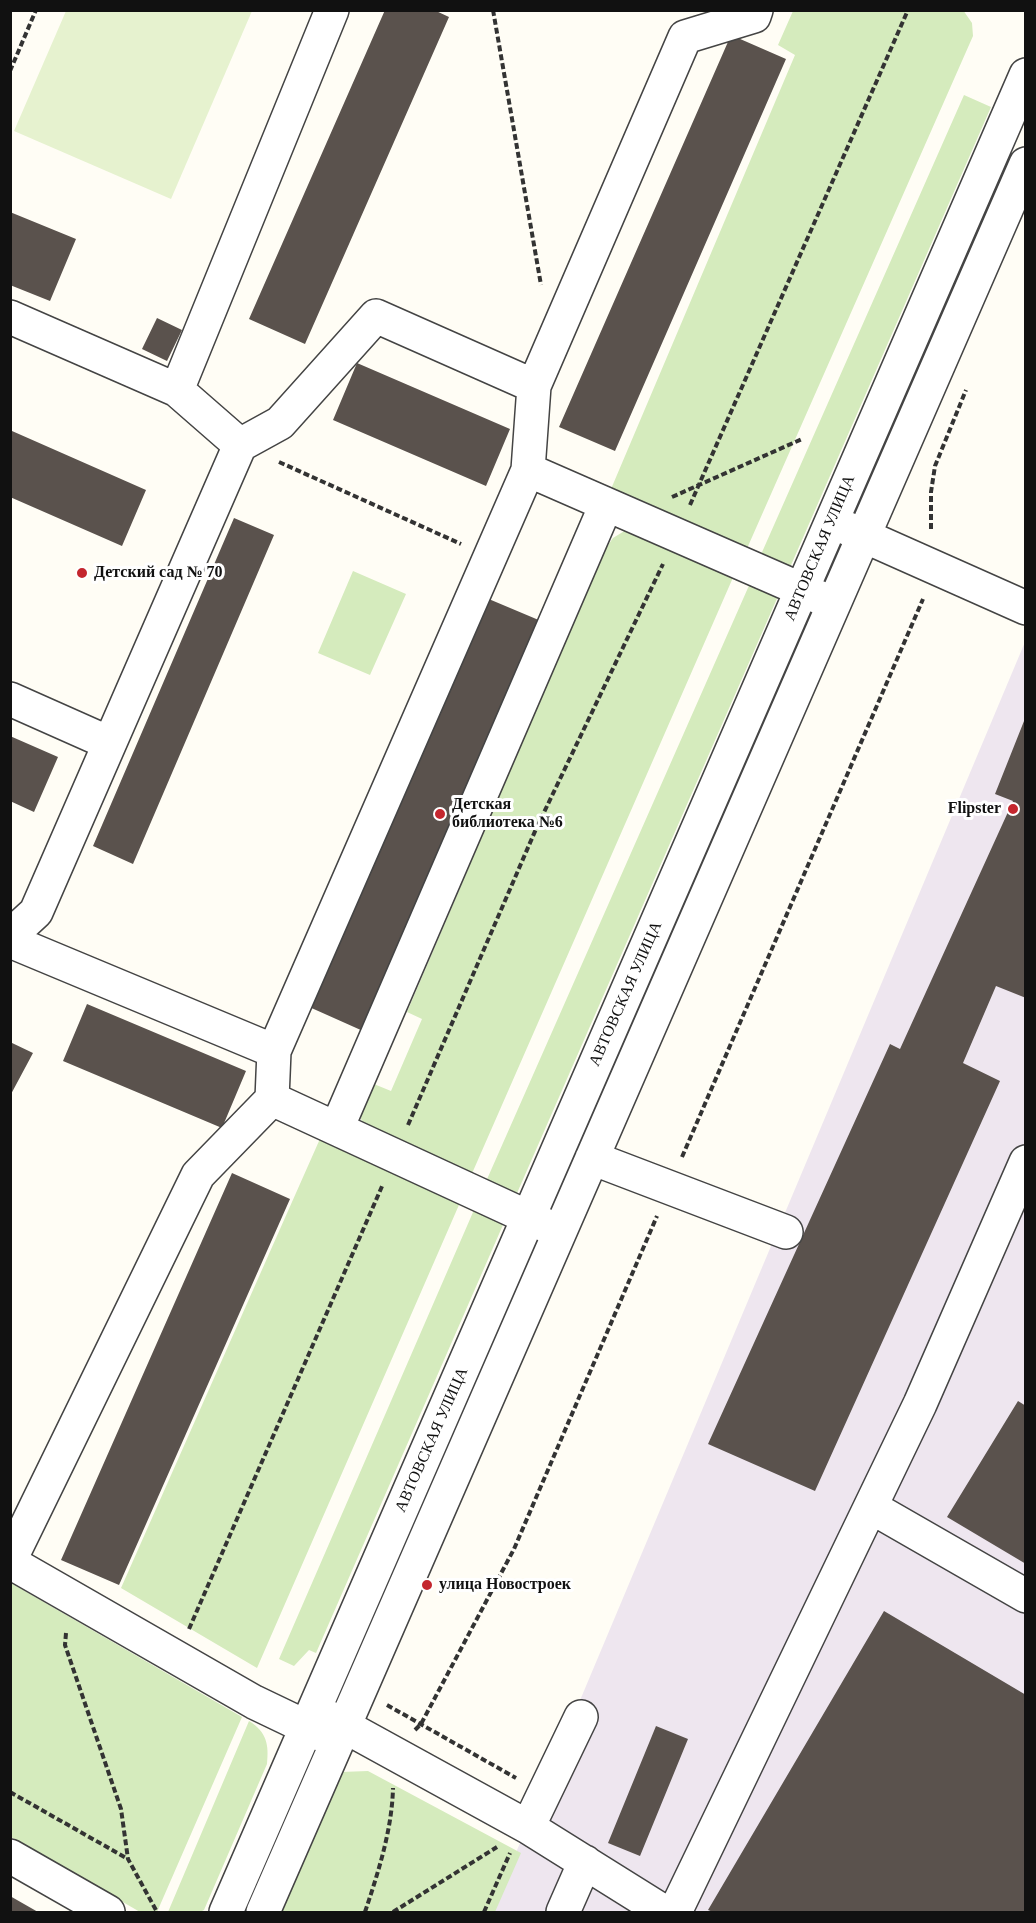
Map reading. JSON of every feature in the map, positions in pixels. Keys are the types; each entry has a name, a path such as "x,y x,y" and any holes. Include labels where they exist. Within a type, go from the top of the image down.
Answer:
{"street":[{"path":"177,390 332,10"},
{"path":"664,1912 585,1862 340,1734 310,1719 254,1702 10,1561 198,1175 272,1099 274,1051 528,470 534,386 685,37 754,16 756,10"},
{"name":"АВТОВСКАЯ УЛИЦА","path":"226,1912 1026,75"},
{"name":"АВТОВСКАЯ УЛИЦА","path":"263,1912 1026,164"},
{"path":"10,936 36,912 240,445 280,423 376,316 534,386"},
{"path":"10,317 177,390 240,445"},
{"path":"528,470 835,604"},
{"path":"337,1128 618,510"},
{"path":"832,521 931,566 1014,596"},
{"path":"10,699 109,743"},
{"path":"10,941 274,1051"},
{"path":"272,1099 560,1231"},
{"path":"592,1158 786,1232"},
{"path":"675,1912 920,1404 1026,1162"},
{"path":"871,1507 1026,1596"},
{"path":"523,1830 581,1717"},
{"path":"10,1856 108,1912"},
{"path":"563,1912 585,1862"}],"path":[{"path":"10,71 36,10"},
{"path":"493,10 542,285"},
{"path":"186,1637 536,829 677,535 908,10"},
{"path":"421,1724 514,1549 924,596 931,566 931,492 935,466 967,390"},
{"path":"618,510 699,485 802,439"},
{"path":"240,445 491,558"},
{"path":"66,1629 65,1644 121,1809 128,1859 157,1912"},
{"path":"385,1704 519,1779"},
{"path":"365,1912 387,1833 392,1782"},
{"path":"10,1792 128,1859"},
{"path":"393,1912 523,1830"},
{"path":"484,1912 523,1830"}],"shaded area":[{"path":"1025,642 1025,1912 491,1912"}],"green space":[{"path":"963,10 972,23 973,36 745,553 611,489 795,55 778,45 793,11"},
{"path":"66,11 252,11 171,199 14,131"},
{"path":"964,95 991,107 788,572 759,559"},
{"path":"626,530 735,573 470,1178 363,1124 359,1113 369,1082 391,1091 422,1019 407,1012 604,551 613,538"},
{"path":"353,571 406,594 370,675 318,653"},
{"path":"751,581 779,594 514,1200 484,1186"},
{"path":"323,1132 462,1198 257,1668 121,1588"},
{"path":"477,1203 506,1218 316,1653 309,1650 294,1666 279,1659"},
{"path":"11,1583 242,1717 157,1912 140,1912 11,1837"},
{"path":"249,1721 260,1730 266,1739 267,1764 204,1910 168,1912"},
{"path":"368,1771 521,1853 495,1912 281,1912 341,1772"}],"building":[{"path":"385,10 434,10 449,17 305,344 249,319"},
{"path":"731,35 786,59 615,451 559,427"},
{"path":"10,212 76,239 50,301 10,285"},
{"path":"157,318 182,330 167,361 142,349"},
{"path":"357,363 510,429 486,486 333,420"},
{"path":"12,431 146,490 122,546 10,497 10,435"},
{"path":"234,518 274,535 133,864 93,846"},
{"path":"484,597 541,621 363,1031 307,1006"},
{"path":"1026,716 1026,998 996,986 963,1063 1000,1081 815,1491 708,1444 890,1044 900,1049 1013,801 995,794"},
{"path":"10,736 58,757 34,812 10,801"},
{"path":"87,1004 246,1071 222,1128 63,1061"},
{"path":"10,1042 33,1053 10,1096"},
{"path":"232,1173 290,1199 119,1585 61,1560"},
{"path":"1018,1401 1026,1406 1026,1564 947,1517"},
{"path":"884,1611 1026,1695 1026,1912 713,1912 708,1910"},
{"path":"656,1726 688,1739 640,1856 608,1843"},
{"path":"10,1896 38,1912 10,1912"}],"place":[{"name":"Детский сад № 70","path":"82,573"},
{"name":"Flipster","path":"1013,809"},
{"name":"Детская библиотека №6","path":"440,814"},
{"name":"улица Новостроек","path":"427,1585"}]}
